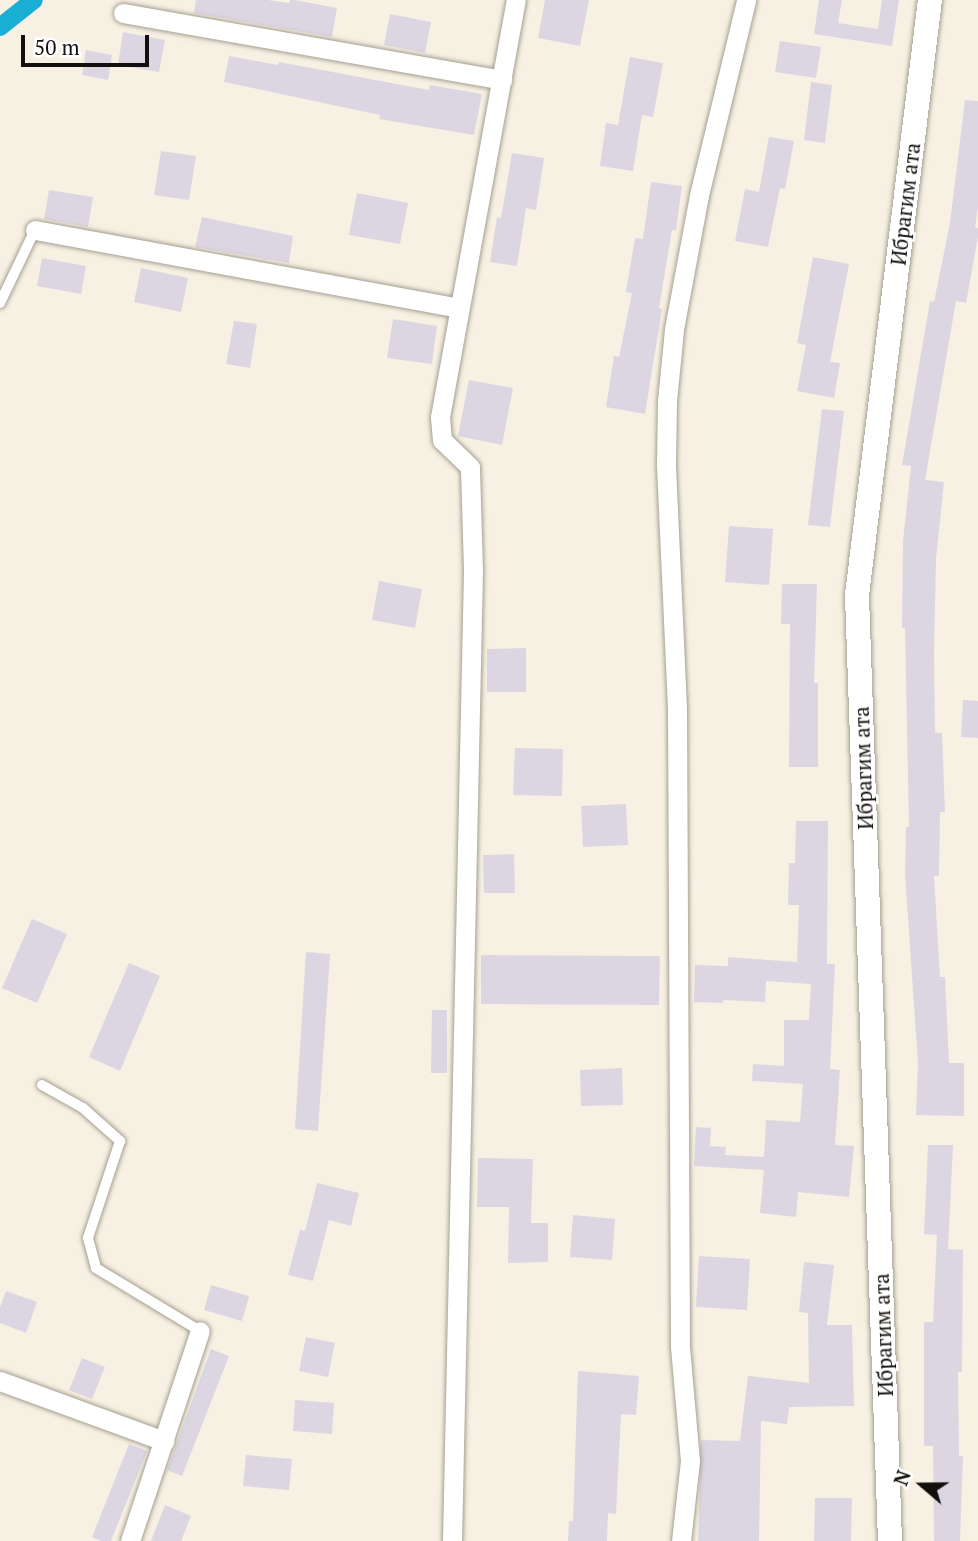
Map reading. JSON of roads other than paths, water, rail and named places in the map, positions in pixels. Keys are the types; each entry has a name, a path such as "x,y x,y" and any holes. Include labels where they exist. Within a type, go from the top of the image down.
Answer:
{"street":[{"path":"452,1541 473,570 470,467 442,440 440,417 516,0"},
{"path":"681,1541 690,1461 680,1332 677,708 666,465 667,401 674,330 697,207 746,0"},
{"name":"Ибрагим ата","path":"890,1541 857,596 930,0"},
{"path":"123,13 502,80"},
{"path":"35,229 459,308"},
{"path":"130,1541 200,1331"},
{"path":"0,1381 164,1441"}],"lane":[{"path":"0,303 35,229"},
{"path":"43,1085 83,1108 120,1141 88,1238 96,1268 200,1331"}],"waterway":[{"path":"0,27 34,0"}]}
